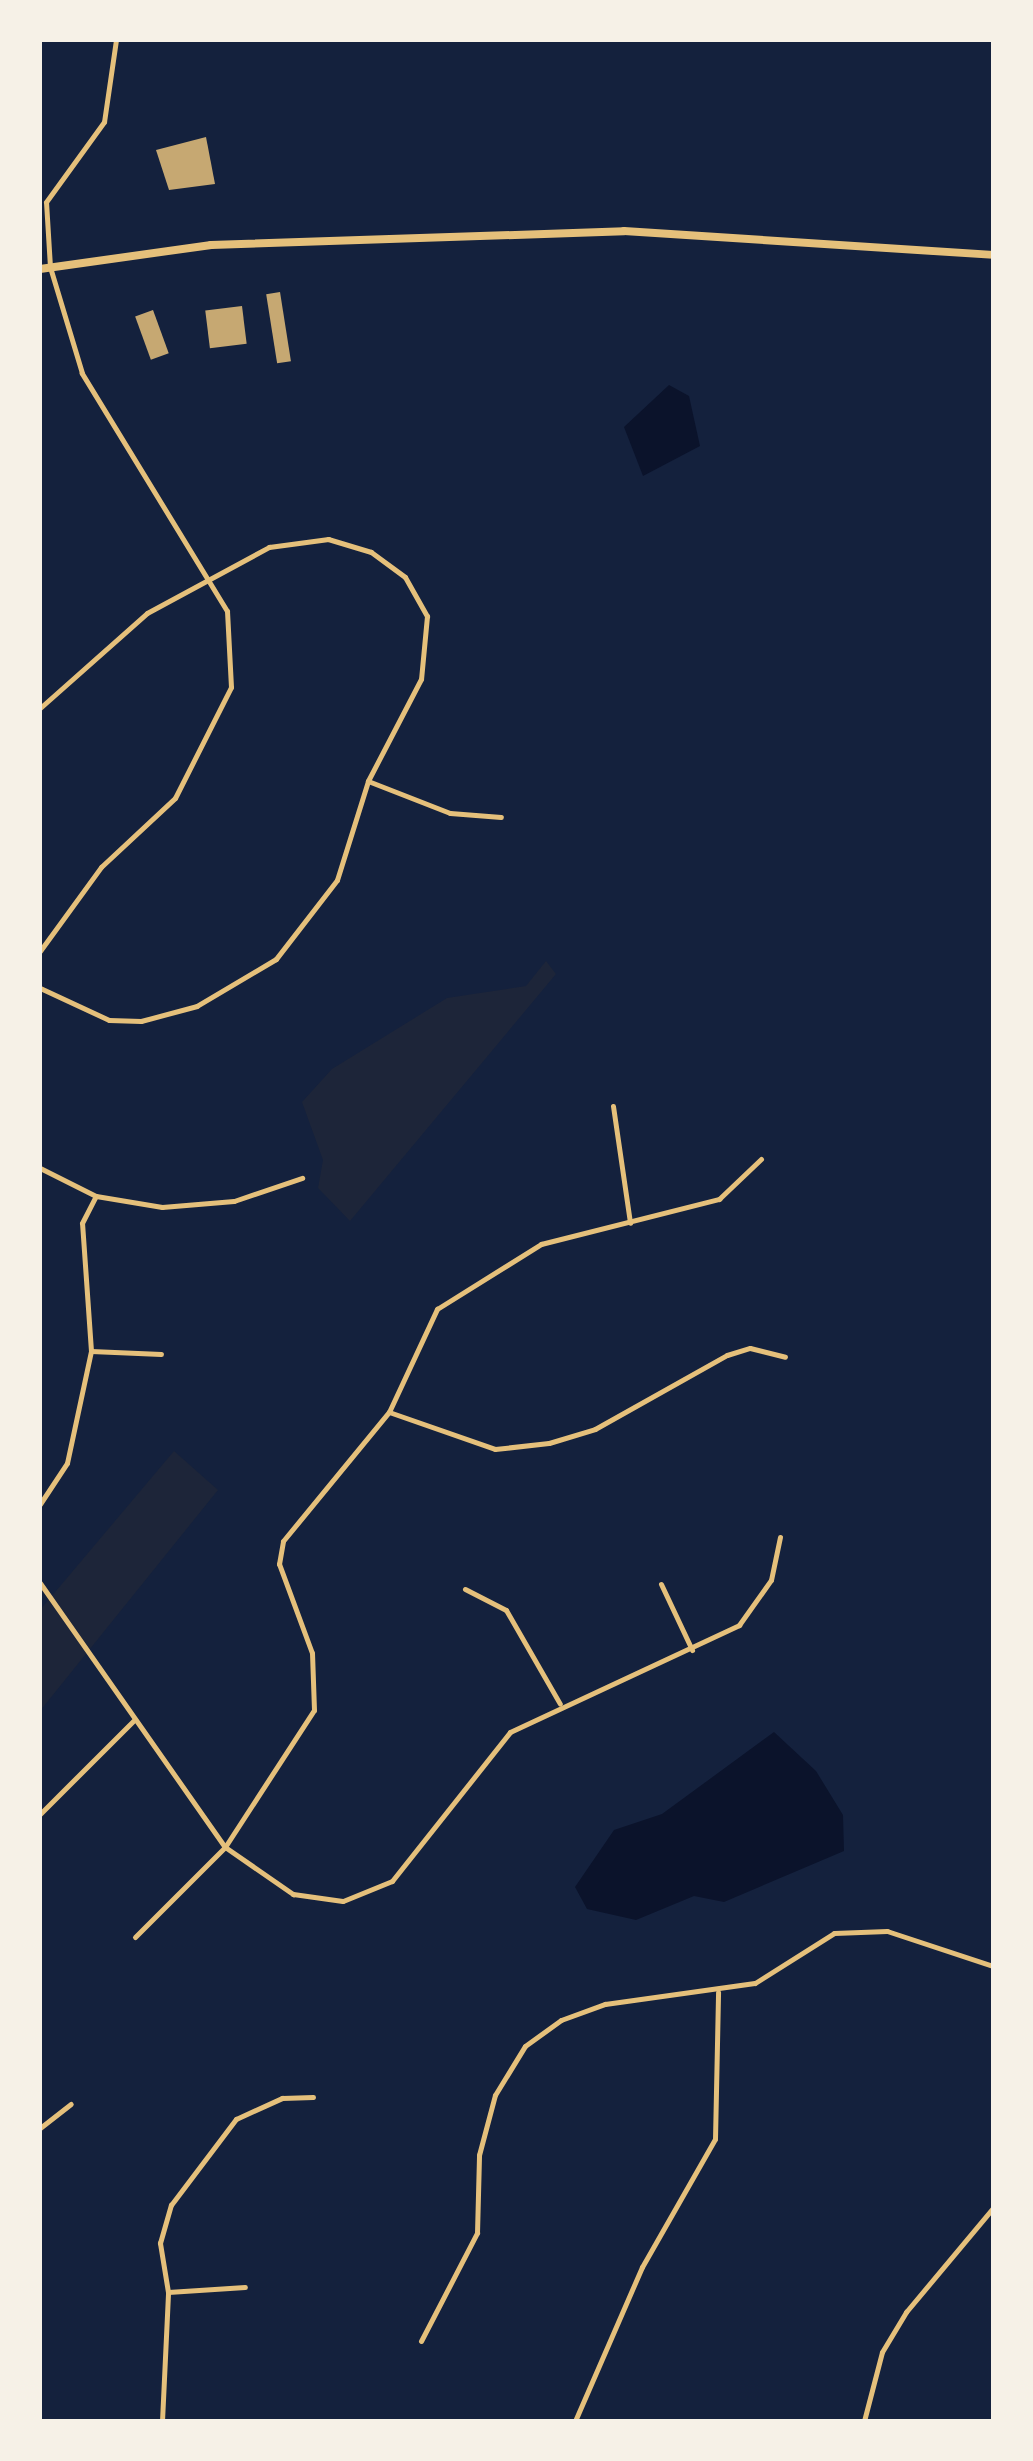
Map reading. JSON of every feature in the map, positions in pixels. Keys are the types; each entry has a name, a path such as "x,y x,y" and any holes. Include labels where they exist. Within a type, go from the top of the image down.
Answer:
{"main road":[{"path":"45,268 211,245 624,231 993,255"}],"street":[{"path":"40,951 101,867 176,798 223,712 232,634 206,577 82,373 45,268 46,202 104,122 116,40"},
{"path":"40,708 147,613 206,577 269,547 328,539 371,552 405,577 427,616 430,647 368,781 337,880 313,922 250,977 197,1006 141,1021 109,1020 40,988"},
{"path":"368,781 450,813 501,817"},
{"path":"612,1106 630,1223"},
{"path":"135,1936 225,1847 314,1710 312,1653 279,1564 283,1541 390,1412 437,1310 460,1287 541,1244 719,1199 761,1159"},
{"path":"40,1168 96,1196 198,1206 302,1178"},
{"path":"40,1504 67,1463 92,1351 82,1223 96,1196"},
{"path":"390,1412 495,1449 549,1443 595,1429 728,1355 750,1348 785,1357"},
{"path":"92,1351 161,1354"},
{"path":"40,1583 225,1847 293,1894 370,1894 392,1882 510,1732 560,1704 692,1650 738,1625 771,1580 780,1537"},
{"path":"661,1584 692,1650"},
{"path":"464,1589 506,1610 560,1704"},
{"path":"40,1814 134,1720"},
{"path":"421,2341 477,2233 479,2155 495,2095 525,2046 605,2004 718,1992 755,1983 834,1933 887,1931 993,1966"},
{"path":"574,2421 642,2267 715,2140 718,1992"},
{"path":"162,2421 168,2292 160,2243 171,2205 236,2119 282,2098 314,2097"},
{"path":"40,2128 70,2104"},
{"path":"864,2421 882,2352 906,2312 993,2208"},
{"path":"168,2292 245,2287"}],"shaded area":[{"path":"669,385 689,396 700,446 643,476 624,427"},
{"path":"546,961 556,974 350,1221 318,1188 323,1160 302,1102 332,1069 447,998 526,986"},
{"path":"174,1451 218,1490 40,1711 40,1610"},
{"path":"774,1732 816,1771 843,1815 844,1851 724,1902 694,1896 636,1920 587,1909 575,1887 614,1830 662,1814"}],"building":[{"path":"206,137 215,184 169,190 156,150"},
{"path":"280,292 291,361 277,363 266,294"},
{"path":"242,306 247,344 210,348 205,311"},
{"path":"153,310 169,353 151,360 135,316"}]}
